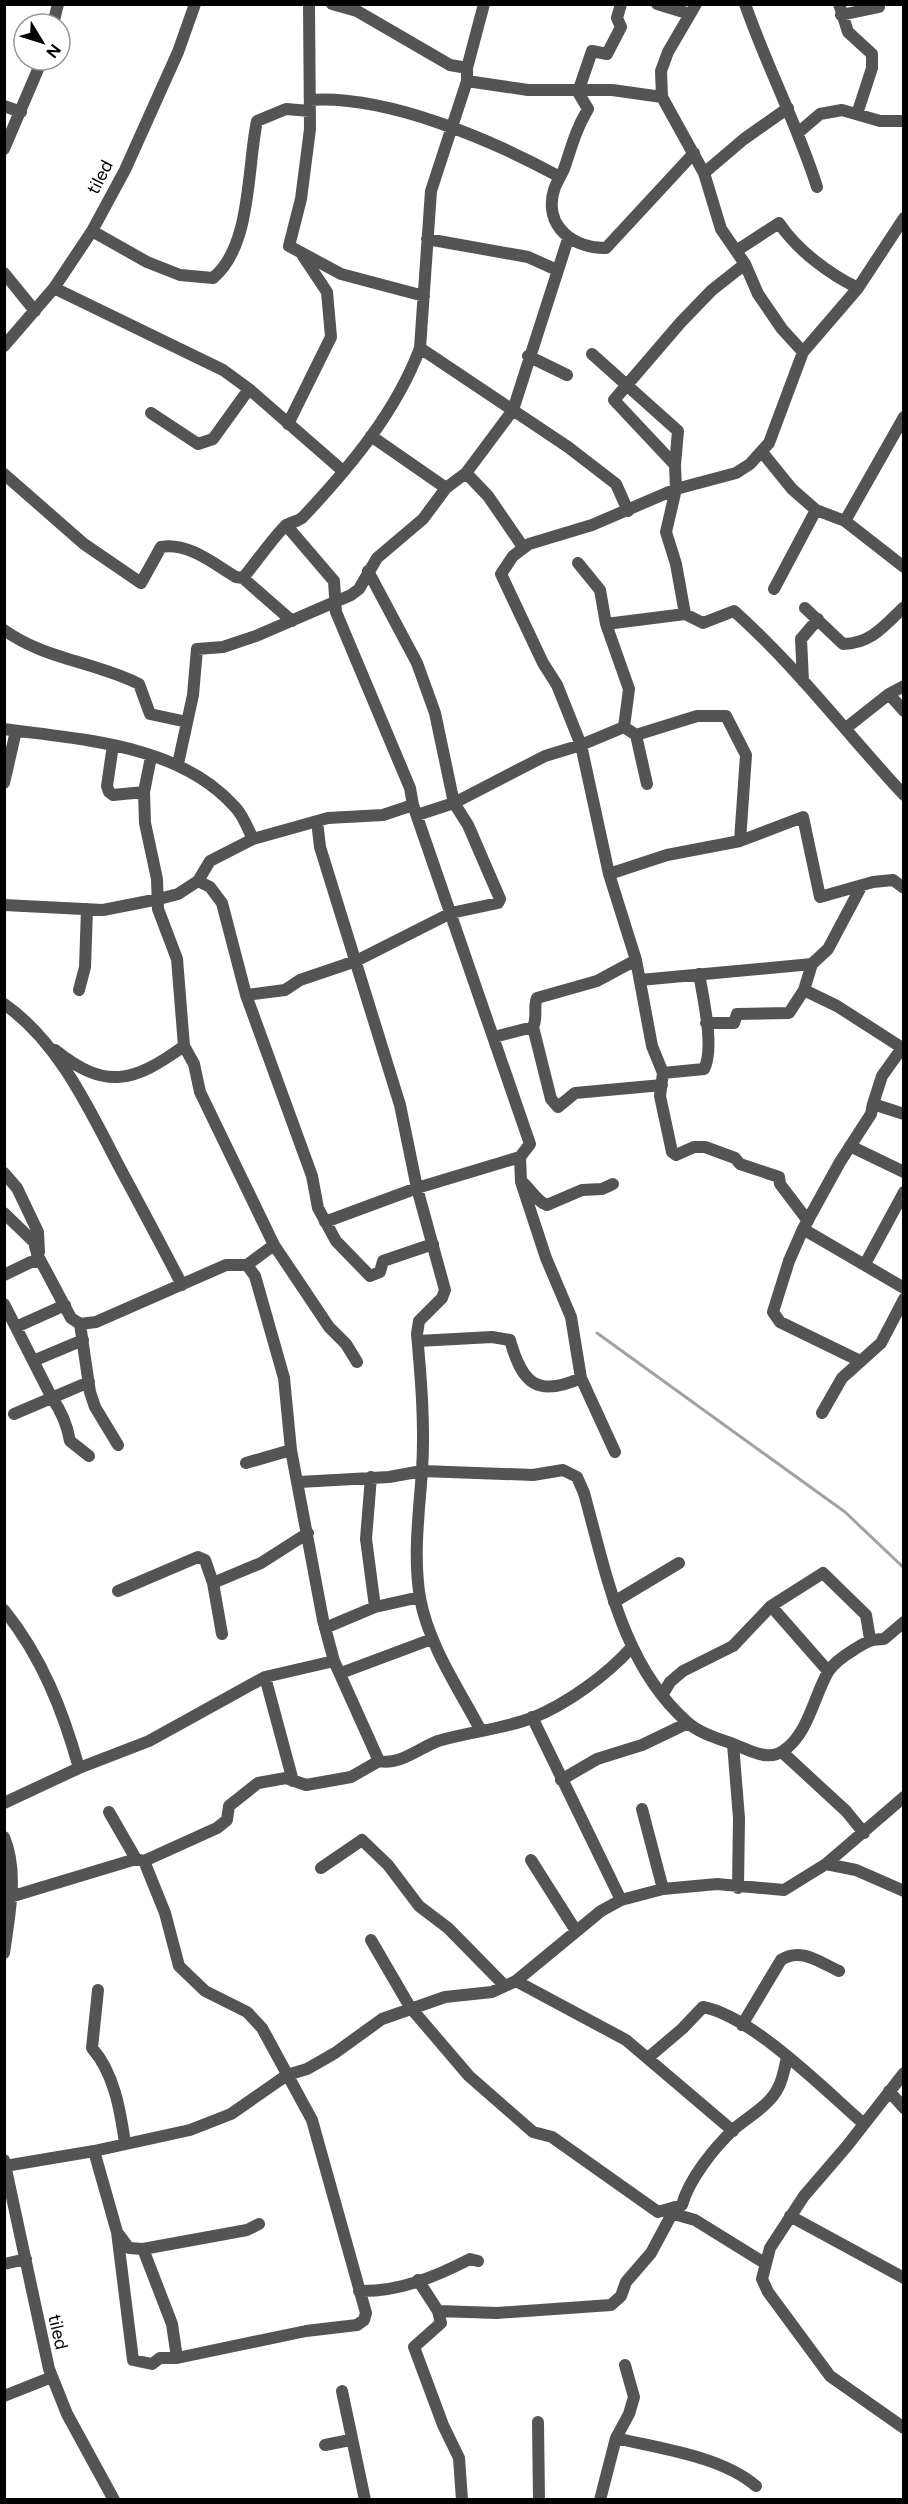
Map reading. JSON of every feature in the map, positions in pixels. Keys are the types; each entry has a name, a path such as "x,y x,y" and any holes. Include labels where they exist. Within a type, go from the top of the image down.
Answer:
{"street":[{"name":"tiled","path":"4,346 54,288 92,231 125,170 178,52 195,4"},
{"path":"309,4 310,105 300,199 296,224 290,236 289,246 341,274 424,296"},
{"path":"332,4 357,11 467,75 528,90 578,92 612,90 662,97"},
{"path":"243,578 286,525 300,520 343,471 371,436 411,372 420,348 431,192 467,75 484,4"},
{"path":"621,4 617,18 621,27 607,54 592,51 578,92 588,109 574,133 554,191 552,209 568,239 592,248 606,248 694,153"},
{"path":"657,4 693,9 668,52 661,71 662,97 704,173 721,229 745,264 758,294 782,329 803,352"},
{"path":"745,4 766,63 799,132 817,187"},
{"path":"857,114 872,68 873,54 848,32 840,10 879,7"},
{"path":"4,148 37,72"},
{"path":"92,231 147,262 180,275 213,278 224,265 242,226 257,121 286,109 310,105 372,103 452,128 560,177"},
{"path":"4,106 21,112"},
{"path":"704,173 744,139 788,108"},
{"path":"799,132 820,114 842,110 880,121 903,121"},
{"path":"903,218 858,288 803,352 777,426 762,452 750,464 736,473 676,489 628,511 523,547 505,565 501,574 515,607 557,685 581,745 609,874 636,960 652,1046 663,1079 660,1096 674,1154 705,1147 735,1158 740,1164 779,1177 780,1184 806,1225 903,1288"},
{"path":"736,251 779,223 788,237 821,266 858,288"},
{"path":"427,239 528,257 557,270"},
{"path":"178,764 188,722 197,649 223,646 321,610 336,607 358,589 377,558 423,519 446,488 466,473 513,410 528,356 568,239"},
{"path":"288,424 331,338 327,292 302,255"},
{"path":"675,465 616,405 614,400 712,290 745,264"},
{"path":"4,273 35,311"},
{"path":"54,288 214,365 249,389 343,471"},
{"path":"420,348 513,410 616,484 628,511"},
{"path":"592,354 628,383 678,431 675,465 676,489 666,532 676,564 685,614"},
{"path":"528,356 567,375"},
{"path":"151,413 198,444 206,443 213,439 249,389"},
{"path":"845,521 903,417"},
{"path":"371,436 446,488"},
{"path":"762,452 792,489 816,510 845,521 903,567"},
{"path":"466,473 488,496 523,547"},
{"path":"4,474 84,544 141,583 161,547 173,545 185,548 236,577 243,578 292,621"},
{"path":"774,589 816,510"},
{"path":"297,538 300,520"},
{"path":"286,525 334,581 336,607 410,788 415,810 530,1144 520,1157 482,1166 325,1222"},
{"path":"578,563 600,590 606,624 629,689 624,727"},
{"path":"246,995 285,990 300,980 356,961 451,913 498,903 500,899 468,825 454,803 435,713 417,663 368,571"},
{"path":"805,608 843,644 853,644 873,637 903,607"},
{"path":"606,624 685,614 703,623 734,611 803,681 903,795"},
{"path":"803,681 801,639 818,619"},
{"path":"4,630 45,652 123,676 139,684 150,714 188,722"},
{"path":"846,728 889,694 903,686"},
{"path":"889,694 903,711"},
{"path":"636,735 697,716 726,716 746,755 740,841"},
{"path":"203,884 210,861 254,839 328,818 384,815 454,803 545,756 581,745 624,727"},
{"path":"624,727 636,735 647,784"},
{"path":"4,783 10,730 113,746 178,764 195,772 237,808 254,839"},
{"path":"113,746 107,786 109,792 113,795 144,792"},
{"path":"182,747 156,758 144,792 145,823 159,899 158,909 177,959 184,1046 194,1064 200,1092 274,1245 329,1327 346,1344 357,1362"},
{"path":"609,874 667,855 740,841 803,817 820,897 893,880 903,888"},
{"path":"317,821 320,847 400,1105 417,1188 445,1290 442,1298 418,1321 424,1412 417,1528 420,1597 432,1639 481,1731"},
{"path":"4,905 103,910 159,899 203,884"},
{"path":"203,884 222,903 246,995 287,1104 325,1222 336,1241 370,1276 380,1272 383,1261 433,1244"},
{"path":"706,1023 734,1023 737,1014 789,1013 804,990 812,964 828,949 861,887"},
{"path":"80,990 85,967 87,909"},
{"path":"636,960 597,981 537,998 535,1003 537,1019 533,1026 551,1099 558,1107 575,1093 663,1079 704,1069 707,1063 706,1023 699,974"},
{"path":"640,980 812,964"},
{"path":"804,990 837,1006 903,1048 882,1076 871,1114 850,1146 806,1225 789,1261 773,1312 780,1322 860,1361"},
{"path":"4,1005 21,1016 47,1044 79,1069 95,1075 120,1078 146,1069 184,1046"},
{"path":"494,1037 533,1026"},
{"path":"47,1044 94,1119 182,1285"},
{"path":"873,1104 903,1114"},
{"path":"850,1146 903,1172"},
{"path":"520,1157 521,1182 546,1258 572,1317 581,1378 615,1452"},
{"path":"4,1173 17,1188 38,1232 39,1258"},
{"path":"521,1182 531,1189 540,1202 547,1205 582,1190 602,1189 613,1184"},
{"path":"865,1264 903,1192"},
{"path":"4,1213 34,1242 39,1258 71,1318 80,1324 96,1322 226,1265 247,1265 274,1245"},
{"path":"4,1275 39,1258"},
{"path":"247,1265 255,1276 284,1378 291,1450 299,1482 325,1628 334,1661 379,1761"},
{"path":"4,1304 51,1398 68,1426 70,1441 89,1456"},
{"path":"822,1413 842,1378 881,1343 903,1304"},
{"path":"16,1327 65,1305"},
{"path":"80,1324 95,1407 118,1445"},
{"path":"418,1341 492,1337 510,1340 517,1364 528,1380 555,1388 581,1378"},
{"path":"33,1361 83,1340"},
{"path":"14,1414 89,1382"},
{"path":"246,1463 291,1450"},
{"path":"299,1482 422,1471 532,1475 563,1470 571,1472 577,1477 584,1493 614,1602 632,1647 663,1694 688,1723 765,1756 782,1752 794,1741 828,1671 841,1658 870,1639 884,1639 903,1622"},
{"path":"371,1477 366,1539 375,1607"},
{"path":"213,1583 261,1563 308,1533"},
{"path":"118,1591 198,1557 205,1560 213,1583 222,1634"},
{"path":"614,1602 679,1563"},
{"path":"663,1694 670,1682 683,1671 733,1646 771,1606 823,1573 867,1615 870,1639"},
{"path":"325,1628 375,1607 420,1597"},
{"path":"771,1606 828,1671"},
{"path":"4,1610 37,1659 54,1691 79,1768"},
{"path":"341,1673 432,1639"},
{"path":"8,1903 140,1860 217,1828 227,1820 229,1806 234,1800 258,1783 286,1778 306,1785 351,1777 379,1761 388,1764 437,1742 532,1718 568,1699 620,1661 632,1647"},
{"path":"4,1803 79,1768 149,1741 265,1677 334,1661"},
{"path":"265,1677 293,1781"},
{"path":"532,1718 621,1900"},
{"path":"561,1780 597,1759 642,1744 688,1723"},
{"path":"733,1744 739,1818 738,1888"},
{"path":"782,1752 846,1810 864,1833"},
{"path":"5,2163 94,2151 190,2130 231,2114 287,2075 307,2069 355,2040 382,2019 410,2007 445,1997 492,1992 510,1983 576,1931 621,1900 663,1889 717,1884 738,1888 784,1890 826,1864 903,1797"},
{"path":"642,1809 663,1889"},
{"path":"94,2151 117,2232 133,2360 152,2364 160,2358 177,2358 306,2331 357,2325 364,2320 366,2313 312,2120 262,2028 247,2012 205,1991 179,1966 165,1913 140,1860 109,1812"},
{"path":"4,1837 11,1853 4,1953"},
{"path":"321,1868 362,1840 388,1865 419,1906 448,1928 510,1983 626,2040 649,2057 733,2131"},
{"path":"531,1860 576,1931"},
{"path":"826,1864 856,1870 903,1891"},
{"path":"371,1940 410,2007 475,2082 517,2119 533,2132 552,2137 658,2212 674,2212 695,2220 766,2264"},
{"path":"742,2025 781,1960 790,1954 797,1953 839,1971"},
{"path":"98,1990 92,2048 106,2065 121,2112 125,2143"},
{"path":"649,2057 682,2030 703,2007 718,2010 788,2057 864,2124"},
{"path":"658,2212 682,2205 685,2193 733,2131 755,2114 778,2089 788,2057"},
{"path":"903,2073 790,2216 770,2248 762,2279 768,2292 830,2376 903,2428"},
{"path":"889,2091 903,2108"},
{"name":"tiled","path":"5,2163 26,2259 36,2319 52,2377 67,2414 114,2499"},
{"path":"438,2311 497,2313 611,2305 621,2296 626,2282 651,2253 674,2212"},
{"path":"790,2216 903,2278"},
{"path":"117,2232 129,2248 143,2250 247,2230 259,2224"},
{"path":"143,2250 172,2324 177,2358"},
{"path":"4,2264 26,2259"},
{"path":"359,2291 386,2292 418,2280 438,2276 470,2259 478,2261"},
{"path":"418,2280 438,2311 441,2323 414,2348 443,2425 459,2458 462,2499"},
{"path":"600,2499 616,2438 629,2415 634,2397 625,2365"},
{"path":"4,2396 52,2377"},
{"path":"342,2391 351,2428 350,2440 364,2499"},
{"path":"538,2422 539,2499"},
{"path":"616,2438 718,2462 740,2472 756,2486"},
{"path":"325,2445 350,2440"}],"waterway":[{"path":"597,1333 845,1512 904,1568"}]}
